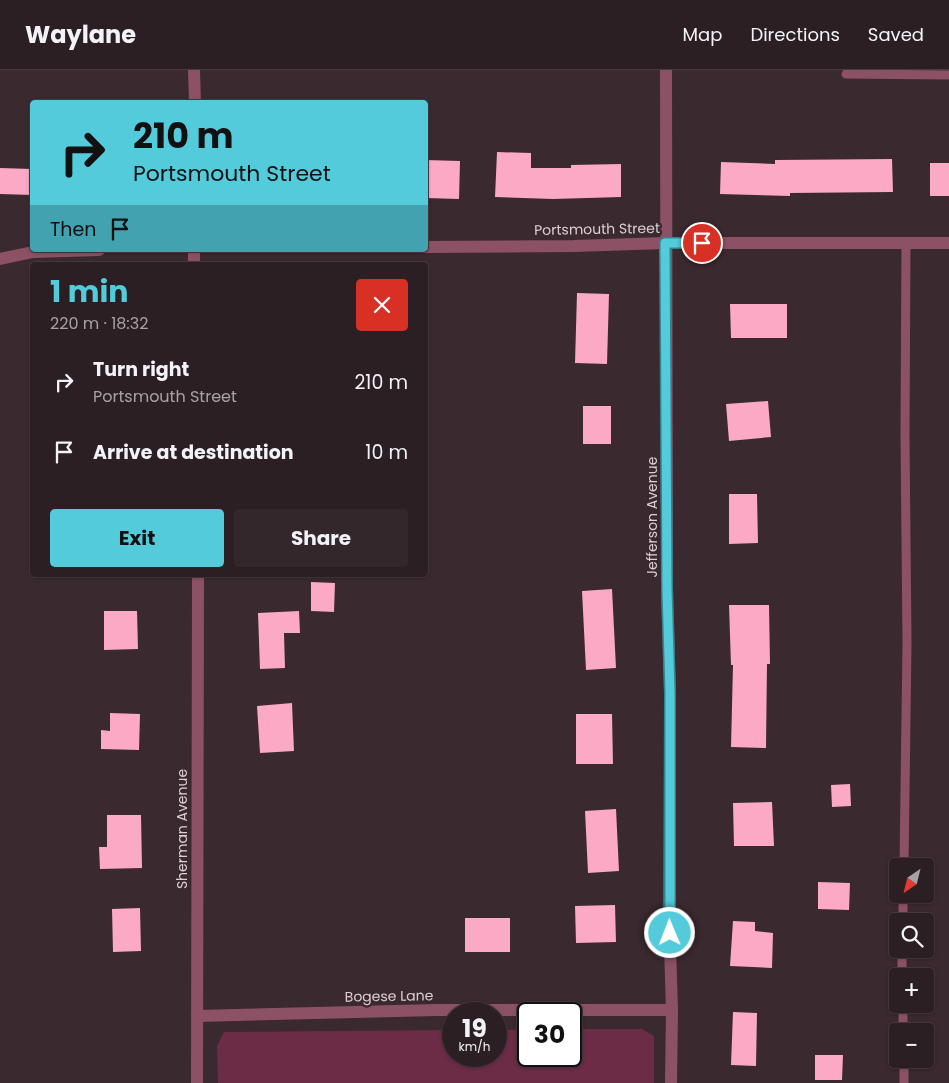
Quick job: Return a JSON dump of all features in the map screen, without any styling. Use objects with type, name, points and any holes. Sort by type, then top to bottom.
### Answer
[{"type":"street","points":[[194,70],[195,100]]},
{"type":"street","name":"Jefferson Avenue","points":[[666,70],[665,243],[667,589],[670,693],[669,914],[672,1010],[671,1083]]},
{"type":"street","name":"Portsmouth Street","points":[[428,246],[574,246],[665,243],[949,243]]},
{"type":"street","points":[[0,258],[33,252]]},
{"type":"street","name":"Sherman Avenue","points":[[197,1083],[198,577]]},
{"type":"street","name":"Bogese Lane","points":[[197,1016],[436,1010],[672,1010]]},
{"type":"lane","points":[[846,74],[949,75]]},
{"type":"lane","points":[[904,858],[907,644],[906,244]]},
{"type":"lane","points":[[904,1068],[904,1083]]},
{"type":"shaded area","points":[[582,1029],[642,1029],[654,1036],[654,1083],[218,1083],[217,1046],[224,1032],[442,1030],[442,1067],[507,1067],[507,1030],[517,1030],[517,1067],[582,1067]]},
{"type":"building","points":[[497,152],[531,153],[531,168],[571,168],[571,165],[621,164],[621,197],[553,199],[495,197]]},
{"type":"building","points":[[892,159],[893,192],[790,193],[790,196],[720,194],[721,162],[775,164],[775,160]]},
{"type":"building","points":[[428,160],[460,161],[459,199],[428,198]]},
{"type":"building","points":[[930,163],[949,163],[949,196],[930,196]]},
{"type":"building","points":[[0,168],[30,169],[30,195],[0,194]]},
{"type":"building","points":[[577,293],[609,294],[607,364],[575,363]]},
{"type":"building","points":[[730,304],[787,304],[787,338],[731,338]]},
{"type":"building","points":[[768,401],[771,437],[729,441],[726,404]]},
{"type":"building","points":[[583,406],[611,406],[611,444],[583,444]]},
{"type":"building","points":[[729,494],[757,494],[758,543],[729,544]]},
{"type":"building","points":[[311,582],[335,583],[334,612],[311,611]]},
{"type":"building","points":[[612,589],[616,668],[586,670],[582,591]]},
{"type":"building","points":[[729,605],[769,605],[770,664],[767,664],[766,748],[731,747],[733,665],[731,665]]},
{"type":"building","points":[[104,611],[137,611],[138,649],[104,650]]},
{"type":"building","points":[[299,611],[300,633],[284,633],[285,668],[260,669],[258,613]]},
{"type":"building","points":[[292,703],[294,751],[260,753],[257,706]]},
{"type":"building","points":[[110,713],[140,714],[139,750],[101,749],[101,730],[110,731]]},
{"type":"building","points":[[576,714],[612,714],[613,764],[576,764]]},
{"type":"building","points":[[850,784],[851,806],[832,807],[831,785]]},
{"type":"building","points":[[772,802],[774,846],[734,846],[733,803]]},
{"type":"building","points":[[616,809],[619,871],[588,873],[585,811]]},
{"type":"building","points":[[107,815],[141,815],[142,868],[100,869],[99,847],[107,847]]},
{"type":"building","points":[[818,882],[850,883],[849,910],[818,909]]},
{"type":"building","points":[[615,905],[616,942],[576,943],[575,906]]},
{"type":"building","points":[[140,908],[141,951],[113,952],[112,909]]},
{"type":"building","points":[[465,918],[510,918],[510,952],[465,952]]},
{"type":"building","points":[[733,921],[755,922],[755,931],[773,933],[772,968],[730,966]]},
{"type":"building","points":[[733,1012],[757,1013],[756,1066],[731,1065]]},
{"type":"building","points":[[815,1055],[843,1055],[842,1080],[815,1080]]},
{"type":"route","points":[[670,933],[670,693],[667,589],[665,243],[702,243]]}]
